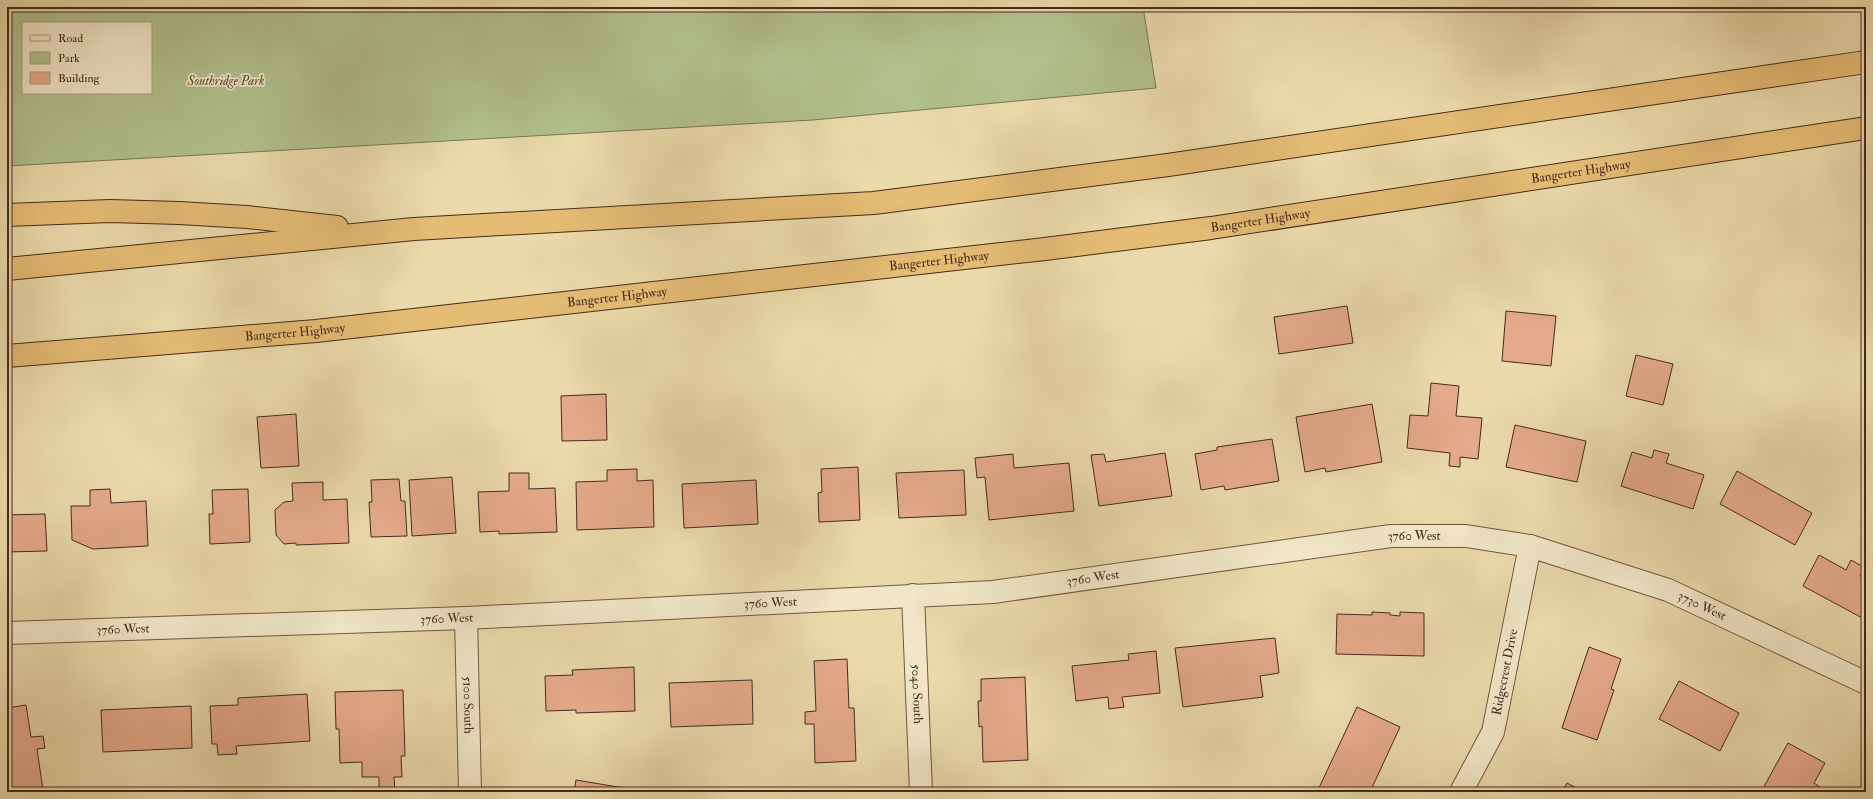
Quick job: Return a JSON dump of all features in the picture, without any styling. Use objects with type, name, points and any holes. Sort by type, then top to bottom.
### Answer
[{"type":"highway","points":[[7,269],[414,229],[874,203],[1183,163],[1866,62]]},
{"type":"highway","name":"Bangerter Highway","points":[[7,356],[316,331],[1045,249],[1211,228],[1866,128]]},
{"type":"highway","points":[[7,215],[110,212],[179,213],[247,217],[332,227],[414,229]]},
{"type":"street","name":"3760 West","points":[[7,633],[466,618],[993,592],[1391,536],[1466,536],[1530,546]]},
{"type":"street","name":"3730 West","points":[[1530,546],[1668,590],[1866,683]]},
{"type":"street","name":"Ridgecrest Drive","points":[[1461,792],[1493,732],[1530,546]]},
{"type":"street","name":"5040 South","points":[[914,595],[921,792]]},
{"type":"street","name":"5100 South","points":[[466,618],[470,792]]},
{"type":"green space","name":"Southridge Park","points":[[7,7],[1143,7],[1156,88],[813,120],[7,166]]},
{"type":"building","points":[[1347,306],[1353,343],[1279,354],[1274,317]]},
{"type":"building","points":[[1506,311],[1556,316],[1551,366],[1502,361]]},
{"type":"building","points":[[1636,355],[1673,364],[1663,405],[1626,396]]},
{"type":"building","points":[[1431,383],[1459,386],[1456,416],[1482,418],[1478,459],[1460,457],[1460,467],[1449,466],[1450,453],[1407,448],[1410,415],[1428,416]]},
{"type":"building","points":[[606,394],[607,440],[562,441],[561,396]]},
{"type":"building","points":[[1372,404],[1382,462],[1326,472],[1325,468],[1305,472],[1296,417]]},
{"type":"building","points":[[296,414],[299,466],[261,468],[257,417]]},
{"type":"building","points":[[1515,425],[1586,441],[1577,482],[1506,467]]},
{"type":"building","points":[[1272,439],[1279,481],[1225,490],[1224,486],[1201,490],[1195,454],[1217,450],[1217,447]]},
{"type":"building","points":[[1654,450],[1669,454],[1666,463],[1704,475],[1693,509],[1621,486],[1632,452],[1652,458]]},
{"type":"building","points":[[1165,453],[1172,496],[1099,506],[1091,455],[1104,454],[1106,462]]},
{"type":"building","points":[[1013,454],[1014,468],[1069,463],[1074,511],[989,520],[985,477],[977,478],[975,458]]},
{"type":"building","points":[[858,467],[860,520],[819,522],[818,493],[822,492],[821,469]]},
{"type":"building","points":[[637,469],[637,481],[653,480],[654,527],[577,530],[576,482],[607,481],[607,470]]},
{"type":"building","points":[[964,470],[966,515],[899,518],[896,473]]},
{"type":"building","points":[[1737,471],[1812,513],[1795,545],[1720,504]]},
{"type":"building","points":[[509,473],[529,473],[529,489],[555,488],[557,532],[499,534],[499,531],[480,532],[478,492],[509,491]]},
{"type":"building","points":[[452,477],[456,533],[412,536],[409,480]]},
{"type":"building","points":[[399,479],[401,501],[405,501],[407,536],[371,537],[369,502],[372,502],[371,480]]},
{"type":"building","points":[[756,480],[758,524],[684,528],[682,484]]},
{"type":"building","points":[[323,482],[323,500],[347,499],[349,543],[284,544],[276,535],[275,510],[284,502],[293,501],[292,483]]},
{"type":"building","points":[[110,489],[111,503],[146,501],[148,546],[93,549],[72,540],[71,506],[90,506],[90,490]]},
{"type":"building","points":[[248,489],[250,542],[210,544],[209,514],[213,514],[212,490]]},
{"type":"building","points":[[45,514],[47,551],[7,552],[7,515]]},
{"type":"building","points":[[1819,555],[1846,570],[1851,560],[1865,568],[1860,576],[1866,579],[1866,620],[1803,586]]},
{"type":"building","points":[[1372,612],[1390,613],[1390,615],[1400,616],[1400,612],[1424,613],[1424,656],[1336,654],[1337,614],[1372,615]]},
{"type":"building","points":[[1275,638],[1279,673],[1260,676],[1263,697],[1183,707],[1175,648]]},
{"type":"building","points":[[1589,647],[1621,659],[1611,689],[1614,690],[1597,740],[1562,728]]},
{"type":"building","points":[[1156,651],[1160,693],[1122,697],[1124,707],[1109,709],[1108,697],[1076,701],[1072,666],[1129,660],[1128,654]]},
{"type":"building","points":[[847,659],[849,708],[854,708],[856,761],[815,763],[814,724],[805,724],[805,712],[816,711],[814,661]]},
{"type":"building","points":[[634,667],[635,711],[576,713],[576,710],[546,711],[545,676],[573,675],[572,670]]},
{"type":"building","points":[[1025,677],[1028,760],[983,762],[982,726],[979,727],[978,701],[981,701],[981,679]]},
{"type":"building","points":[[752,680],[753,724],[671,727],[669,683]]},
{"type":"building","points":[[1679,681],[1739,713],[1720,751],[1659,719]]},
{"type":"building","points":[[403,690],[405,756],[401,756],[402,777],[394,777],[395,792],[379,792],[379,777],[362,777],[362,762],[340,763],[339,729],[336,729],[335,692]]},
{"type":"building","points":[[307,694],[310,741],[236,746],[237,754],[218,755],[217,744],[212,744],[210,706],[238,705],[238,698]]},
{"type":"building","points":[[26,705],[31,737],[43,736],[45,748],[37,749],[43,790],[7,792],[7,708]]},
{"type":"building","points":[[191,706],[192,748],[103,752],[101,710]]},
{"type":"building","points":[[1357,707],[1400,727],[1370,792],[1323,792],[1318,790]]},
{"type":"building","points":[[1788,743],[1825,763],[1814,783],[1820,787],[1817,792],[1761,792]]},
{"type":"building","points":[[576,780],[624,788],[623,792],[574,792]]},
{"type":"building","points":[[1567,783],[1584,792],[1562,792]]},
{"type":"building","points":[[1080,790],[1080,792],[1043,792]]}]
